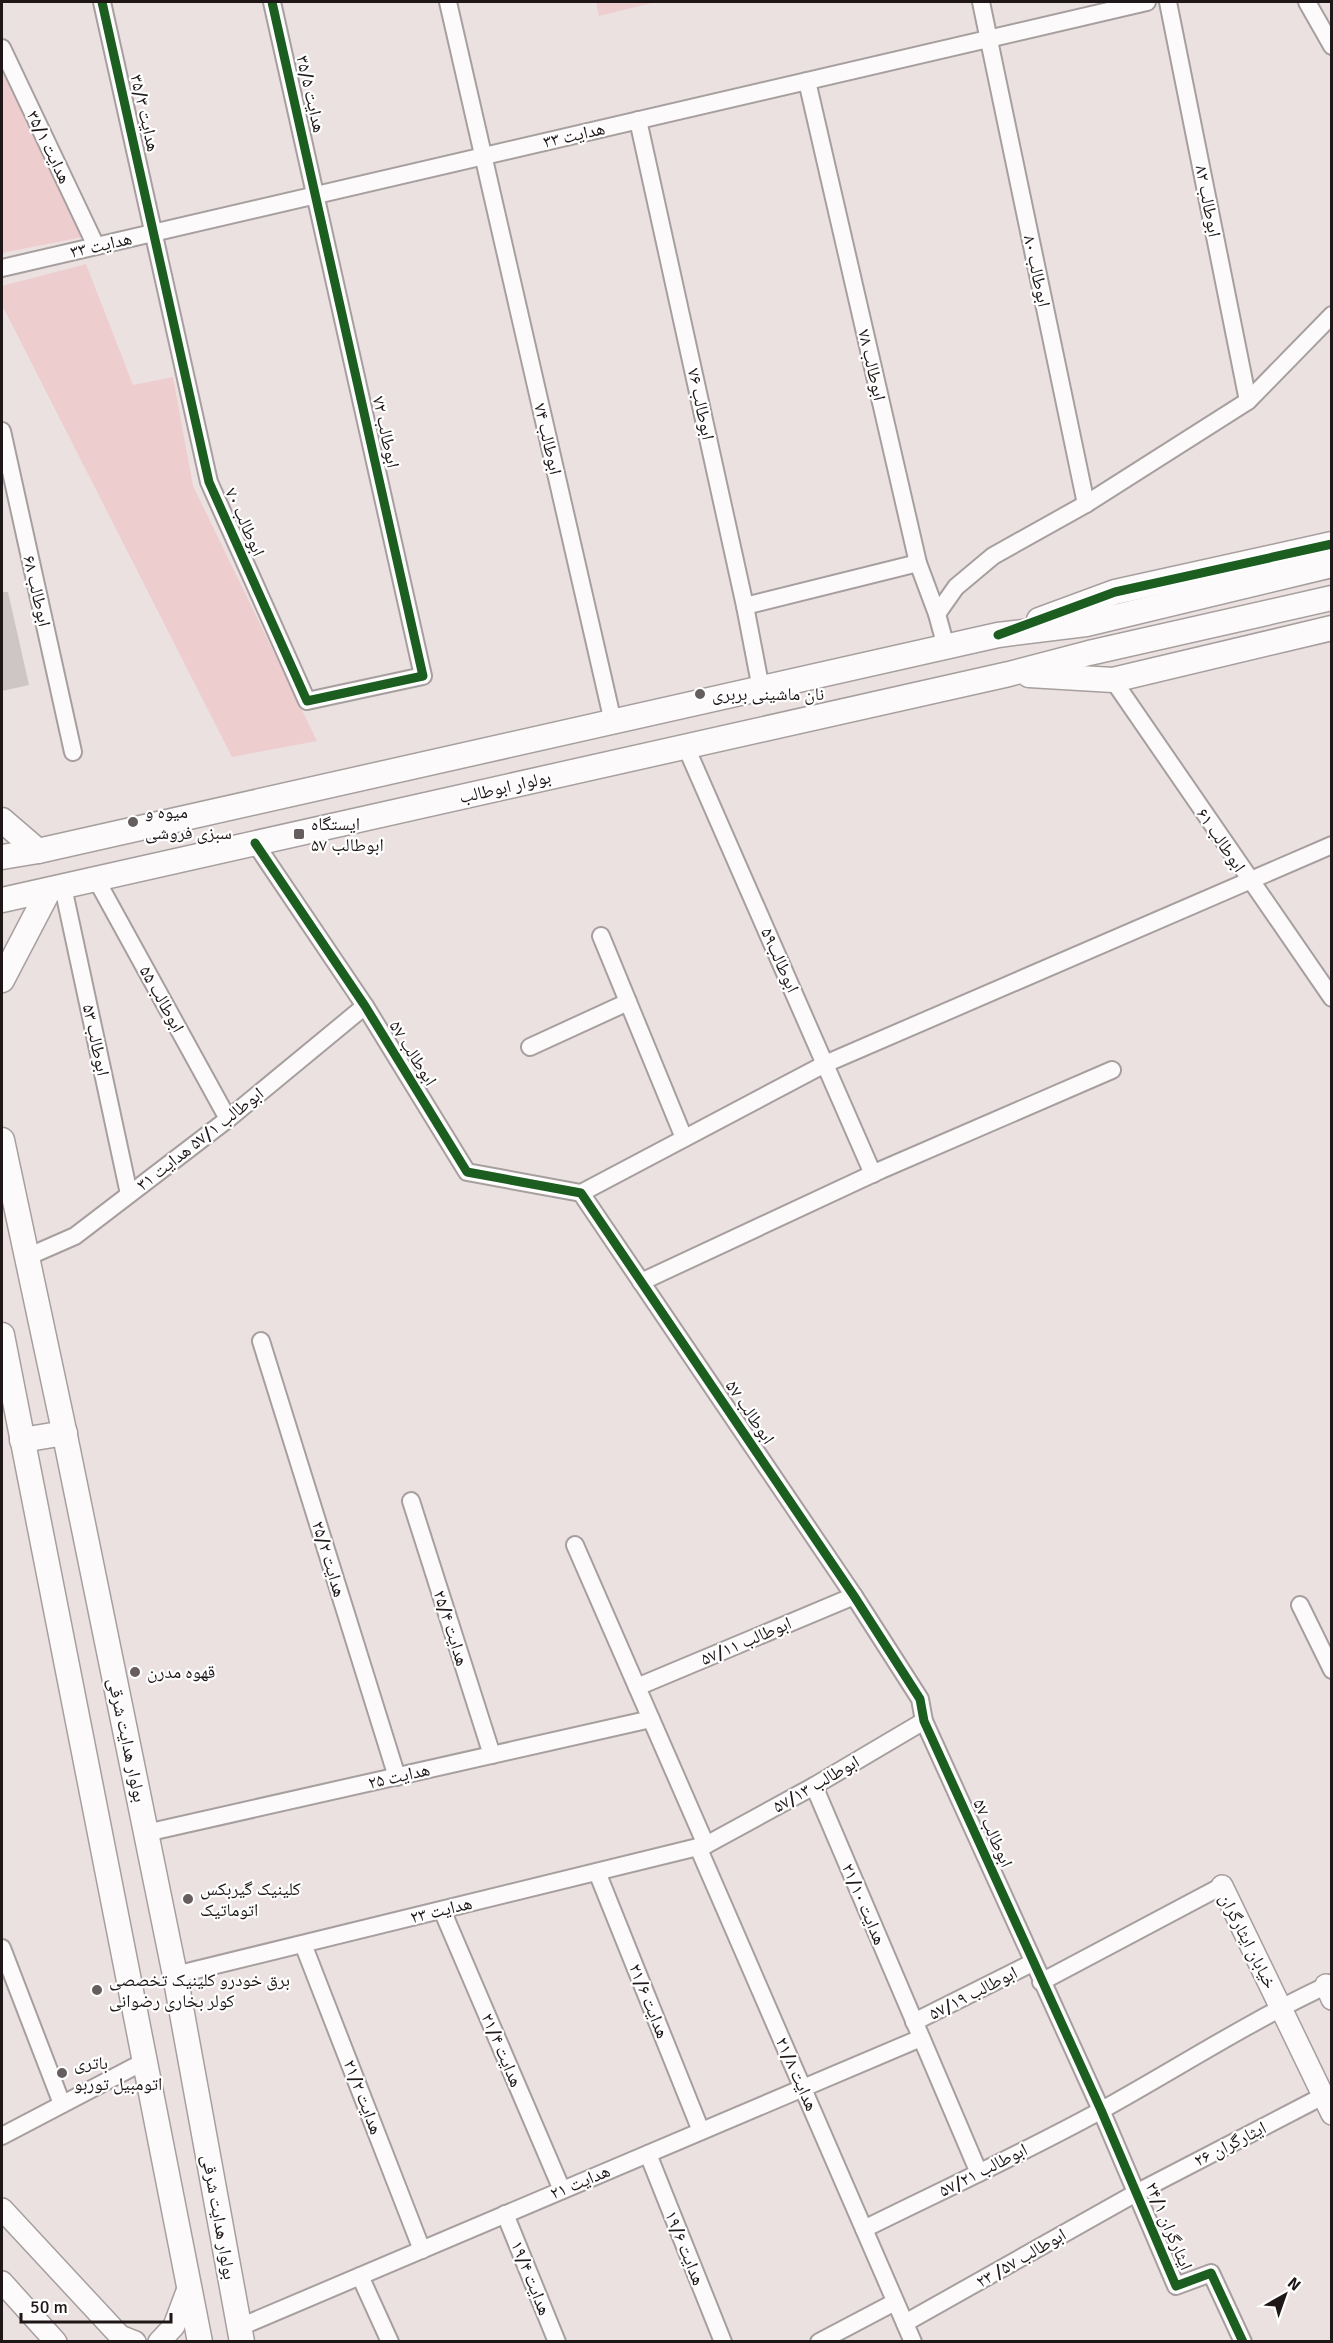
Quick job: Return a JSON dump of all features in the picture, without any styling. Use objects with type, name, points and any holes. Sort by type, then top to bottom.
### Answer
[{"type":"main road","points":[[998,635],[1115,592],[1332,544]]},
{"type":"main road","points":[[2,857],[38,851],[998,635],[1086,624],[1332,565]]},
{"type":"main road","points":[[1009,674],[1089,653],[1332,598]]},
{"type":"main road","points":[[1009,674],[1113,680],[1332,628]]},
{"type":"main road","name":"بولوار ابوطالب","points":[[2,900],[1009,674]]},
{"type":"main road","points":[[364,819],[348,816],[340,807],[342,797],[351,789],[396,779],[405,768]]},
{"type":"main road","points":[[2,820],[38,851]]},
{"type":"main road","points":[[2,980],[56,888]]},
{"type":"main road","name":"بولوار هدایت شرقی","points":[[2,1140],[65,1433],[175,1975],[241,2334]]},
{"type":"main road","points":[[2,1335],[200,2342]]},
{"type":"main road","points":[[22,1440],[65,1433]]},
{"type":"street","name":"هدایت ۳۵/۳","points":[[102,2],[155,232]]},
{"type":"street","name":"هدایت ۳۵/۵","points":[[272,2],[317,194]]},
{"type":"street","name":"ابوطالب ۷۴","points":[[448,2],[613,722]]},
{"type":"street","name":"ابوطالب ۸۰","points":[[981,2],[1086,504]]},
{"type":"street","name":"هدایت ۳۳","points":[[2,268],[1148,2]]},
{"type":"street","name":"ابوطالب ۸۲","points":[[1168,2],[1248,401]]},
{"type":"street","points":[[1307,2],[1332,46]]},
{"type":"street","name":"هدایت ۳۵/۱","points":[[2,48],[96,246]]},
{"type":"street","name":"ابوطالب ۷۸","points":[[807,81],[918,563],[937,614],[946,647]]},
{"type":"street","name":"ابوطالب ۷۶","points":[[638,120],[745,606],[761,689]]},
{"type":"street","name":"ابوطالب ۷۲","points":[[317,194],[423,676]]},
{"type":"street","name":"ابوطالب ۷۰","points":[[155,232],[209,482],[307,701],[423,676]]},
{"type":"street","points":[[937,614],[956,587],[993,556],[1086,504],[1248,401],[1332,315]]},
{"type":"street","name":"ابوطالب ۶۸","points":[[2,431],[73,752]]},
{"type":"street","points":[[745,606],[918,563]]},
{"type":"street","name":"ابوطالب ۶۱","points":[[1113,680],[1332,998]]},
{"type":"street","name":"ابوطالب۵۹","points":[[686,747],[873,1174]]},
{"type":"street","name":"ابوطالب ۵۷","points":[[255,843],[365,1006],[467,1172],[581,1193],[854,1596],[920,1699],[924,1721],[1032,1963],[1101,2110]]},
{"type":"street","points":[[581,1193],[825,1064],[1332,845]]},
{"type":"street","name":"ابوطالب ۵۵","points":[[96,879],[228,1119]]},
{"type":"street","name":"ابوطالب ۵۳","points":[[56,888],[129,1194]]},
{"type":"street","points":[[601,936],[684,1138]]},
{"type":"street","points":[[530,1047],[628,1002]]},
{"type":"street","name":"ابوطالب ۵۷/۱ هدایت ۳۱","points":[[27,1257],[75,1236],[228,1119],[365,1006]]},
{"type":"street","points":[[641,1282],[873,1174],[1112,1070]]},
{"type":"street","name":"هدایت ۲۵/۲","points":[[261,1341],[397,1777]]},
{"type":"street","name":"هدایت ۲۵/۴","points":[[411,1501],[492,1755]]},
{"type":"street","name":"هدایت ۲۱/۸","points":[[575,1545],[651,1719],[803,2088],[913,2342]]},
{"type":"street","name":"ابوطالب ۵۷/۱۱","points":[[637,1687],[854,1596]]},
{"type":"street","points":[[1300,1605],[1332,1670]]},
{"type":"street","name":"هدایت ۲۵","points":[[146,1833],[651,1719]]},
{"type":"street","name":"ابوطالب ۵۷/۱۳","points":[[702,1846],[814,1786],[924,1721]]},
{"type":"street","name":"هدایت ۲۱/۱۰","points":[[814,1786],[979,2173]]},
{"type":"street","name":"هدایت ۲۳","points":[[175,1975],[702,1846]]},
{"type":"street","name":"هدایت ۲۱/۶","points":[[597,1872],[702,2131]]},
{"type":"street","name":"خیابان ایثارگران","points":[[1041,1982],[1222,1886],[1327,2105]]},
{"type":"street","name":"هدایت ۲۱/۴","points":[[442,1910],[562,2190]]},
{"type":"street","name":"هدایت ۲۱/۲","points":[[303,1944],[422,2250]]},
{"type":"street","points":[[2,1948],[62,2104]]},
{"type":"street","name":"ابوطالب ۵۷/۱۹","points":[[918,2030],[1032,1963]]},
{"type":"street","name":"ابوطالب ۵۷/۲۱","points":[[864,2229],[1101,2110],[1281,2006],[1330,1989]]},
{"type":"street","name":"هدایت ۲۱","points":[[241,2334],[360,2276],[803,2088],[918,2030]]},
{"type":"street","points":[[2,2136],[145,2061]]},
{"type":"street","name":"ایثارگران ۲۶","points":[[1136,2193],[1327,2105]]},
{"type":"street","name":"ایثارگران ۲۴/۱","points":[[1101,2110],[1176,2286],[1211,2273],[1243,2342]]},
{"type":"street","name":"هدایت ۱۹/۶","points":[[648,2154],[723,2342]]},
{"type":"street","name":"ابوطالب ۵۷/ ۲۳","points":[[905,2324],[1136,2193]]},
{"type":"street","points":[[2,2209],[126,2340]]},
{"type":"street","name":"هدایت ۱۹/۴","points":[[505,2214],[557,2342]]},
{"type":"street","points":[[360,2276],[390,2342]]},
{"type":"street","points":[[2,2282],[56,2342]]},
{"type":"street","points":[[159,2342],[174,2326],[189,2286]]},
{"type":"street","points":[[819,2342],[896,2302]]},
{"type":"shaded area","points":[[596,2],[656,2],[599,16]]},
{"type":"shaded area","points":[[2,67],[83,237],[2,253]]},
{"type":"shaded area","points":[[86,264],[133,385],[173,377],[193,486],[317,741],[232,757],[2,305],[2,286]]},
{"type":"building","points":[[2,592],[8,592],[29,685],[2,691]]},
{"type":"cycle path","points":[[102,2],[209,482],[307,701],[423,676],[272,2]]},
{"type":"cycle path","points":[[998,635],[1115,592],[1332,544]]},
{"type":"cycle path","points":[[255,843],[365,1006],[467,1172],[581,1193],[854,1596],[920,1699],[924,1721],[1101,2110],[1176,2286],[1211,2273],[1243,2342]]},
{"type":"place","name":"نان ماشینی بربری","points":[[700,694]]},
{"type":"place","name":"میوه و سبزی فروشی","points":[[133,822]]},
{"type":"place","name":"ایستگاه ابوطالب ۵۷","points":[[299,834]]},
{"type":"place","name":"قهوه مدرن","points":[[135,1672]]},
{"type":"place","name":"کلینیک گیربکس اتوماتیک","points":[[188,1899]]},
{"type":"place","name":"برق خودرو کلینیک تخصصی کولر بخاری رضوانی","points":[[97,1990]]},
{"type":"place","name":"باتری اتومبیل توربو","points":[[62,2073]]}]
